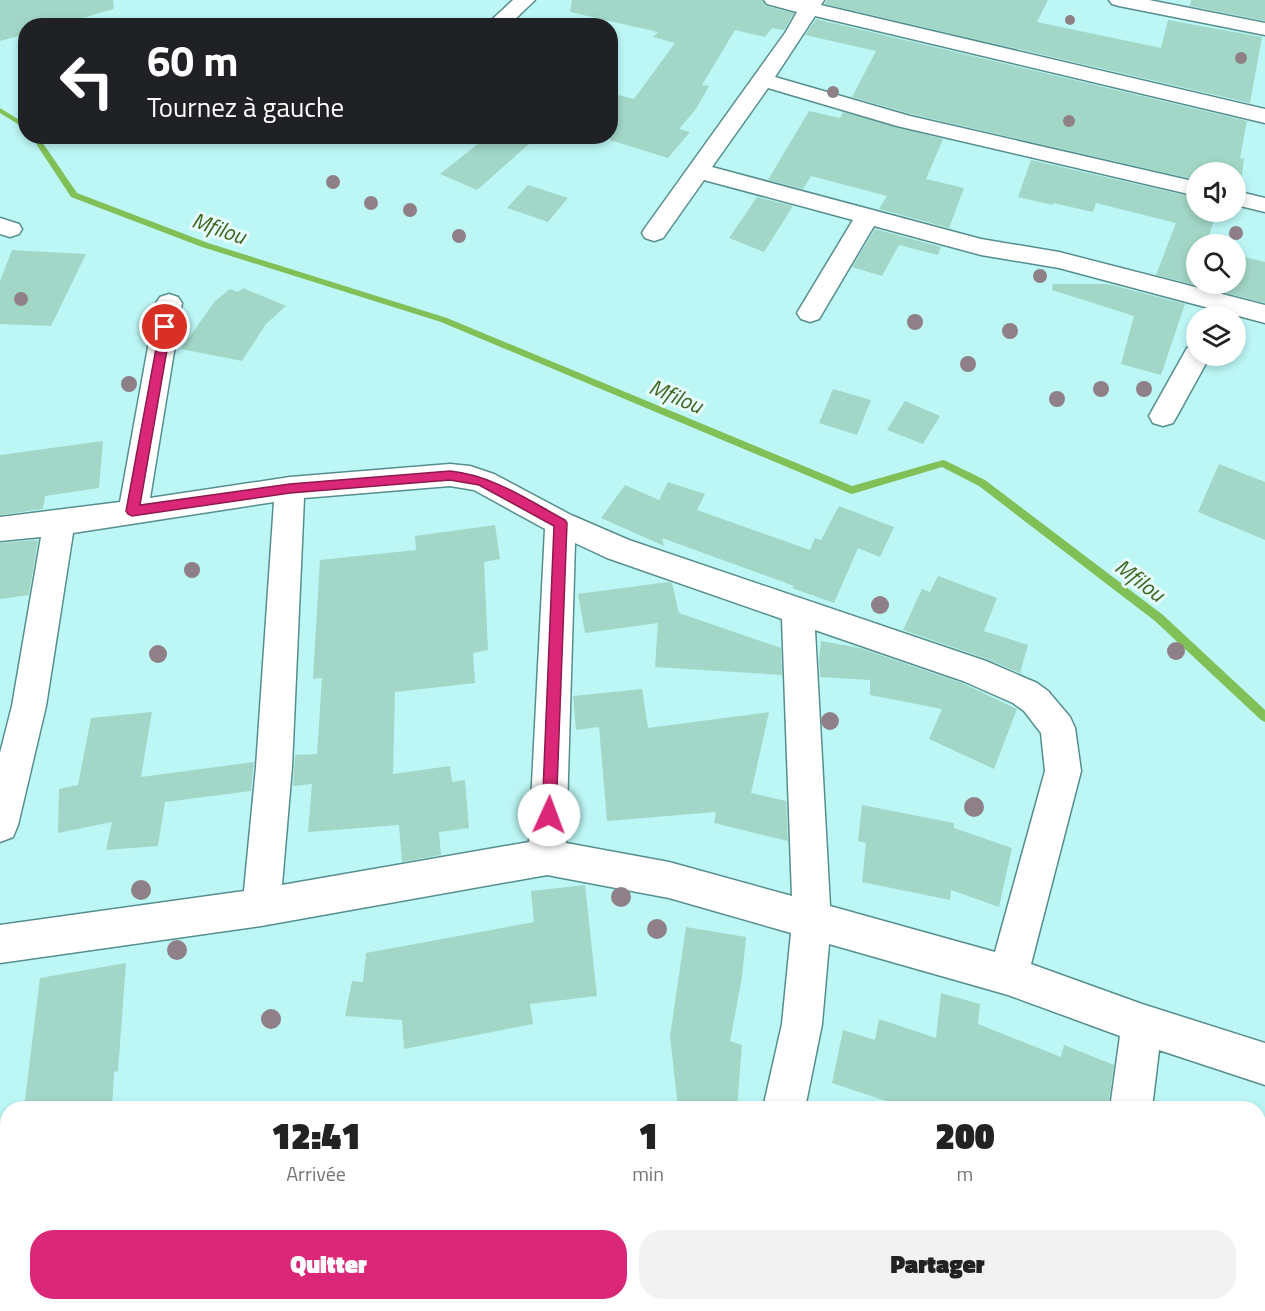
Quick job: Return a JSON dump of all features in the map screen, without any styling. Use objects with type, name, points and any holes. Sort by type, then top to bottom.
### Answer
[{"type":"street","points":[[504,18],[525,0]]},
{"type":"street","points":[[774,0],[811,4],[1265,116]]},
{"type":"street","points":[[1119,0],[1265,29]]},
{"type":"street","points":[[654,233],[795,34],[811,4]]},
{"type":"street","points":[[763,80],[905,121],[1186,186]]},
{"type":"street","points":[[699,171],[981,247],[1059,260],[1211,306]]},
{"type":"street","points":[[1246,200],[1265,205]]},
{"type":"street","points":[[810,313],[868,216]]},
{"type":"street","points":[[132,511],[169,303]]},
{"type":"street","points":[[1246,312],[1265,314]]},
{"type":"street","points":[[1163,416],[1191,366]]},
{"type":"street","points":[[0,530],[290,488],[450,475],[470,477],[484,482],[560,523],[618,549],[974,671],[1025,693],[1036,700],[1058,728],[1063,771],[1008,975]]},
{"type":"street","points":[[261,907],[274,767],[290,488]]},
{"type":"street","points":[[0,825],[29,706],[59,523]]},
{"type":"street","points":[[547,857],[560,523]]},
{"type":"street","points":[[786,1101],[802,1024],[812,919],[798,610]]},
{"type":"street","points":[[0,944],[261,907],[547,857],[669,880],[1008,975],[1142,1024],[1265,1064]]},
{"type":"street","points":[[1132,1101],[1142,1024]]},
{"type":"building","points":[[0,0],[113,0],[114,9],[83,18],[18,18],[18,36],[0,41]]},
{"type":"building","points":[[572,0],[762,0],[766,6],[794,13],[784,30],[772,28],[765,37],[735,30],[702,85],[709,86],[696,109],[679,129],[690,132],[668,158],[618,142],[618,95],[634,99],[675,43],[653,37],[658,32],[618,23],[618,18],[596,18],[570,12]]},
{"type":"building","points":[[826,0],[1048,0],[1037,22],[1161,48],[1168,20],[1262,37],[1250,103],[825,4]]},
{"type":"building","points":[[1191,0],[1265,0],[1265,21],[1190,6]]},
{"type":"building","points":[[816,19],[1247,121],[1240,158],[1244,159],[1244,162],[1186,162],[1186,177],[911,114],[852,97],[876,51],[805,35]]},
{"type":"building","points":[[809,111],[840,118],[843,112],[943,139],[926,179],[964,188],[949,228],[879,209],[887,196],[811,176],[803,189],[768,180]]},
{"type":"building","points":[[478,144],[529,144],[477,190],[440,174]]},
{"type":"building","points":[[1031,160],[1186,195],[1186,222],[1213,222],[1210,234],[1186,234],[1186,283],[1156,275],[1176,223],[1096,203],[1093,212],[1018,197]]},
{"type":"building","points":[[528,185],[568,198],[548,222],[507,208]]},
{"type":"building","points":[[757,197],[793,206],[764,252],[729,238]]},
{"type":"building","points":[[875,229],[941,247],[938,255],[899,245],[882,276],[852,267]]},
{"type":"building","points":[[12,250],[86,254],[51,326],[0,324],[0,281]]},
{"type":"building","points":[[1246,257],[1265,262],[1265,303],[1230,294],[1246,294]]},
{"type":"building","points":[[1053,284],[1108,284],[1185,304],[1161,375],[1121,364],[1134,316],[1052,290]]},
{"type":"building","points":[[243,288],[286,306],[266,324],[242,361],[181,349],[215,301],[230,289],[238,292]]},
{"type":"building","points":[[833,389],[871,400],[857,435],[819,423]]},
{"type":"building","points":[[905,401],[940,416],[923,444],[887,430]]},
{"type":"building","points":[[103,441],[99,488],[45,496],[43,509],[0,515],[0,455]]},
{"type":"building","points":[[1219,464],[1265,482],[1265,540],[1198,512]]},
{"type":"building","points":[[668,482],[705,494],[697,510],[810,550],[815,538],[821,540],[839,506],[894,527],[880,557],[858,548],[834,603],[662,538],[664,546],[601,518],[625,485],[659,500]]},
{"type":"building","points":[[495,525],[500,559],[484,562],[488,650],[473,653],[475,683],[395,692],[393,774],[450,766],[452,782],[465,780],[469,828],[439,832],[441,855],[402,862],[399,825],[308,832],[312,784],[293,786],[295,755],[317,754],[322,678],[313,679],[320,560],[416,550],[415,536]]},
{"type":"building","points":[[38,540],[29,595],[0,599],[0,543]]},
{"type":"building","points":[[938,576],[997,598],[984,631],[1028,645],[1020,673],[903,630],[922,589],[930,592]]},
{"type":"building","points":[[672,583],[679,613],[781,648],[782,675],[655,667],[658,623],[585,633],[578,594]]},
{"type":"building","points":[[821,641],[860,648],[962,683],[1017,709],[994,769],[929,739],[942,709],[870,695],[870,680],[820,677]]},
{"type":"building","points":[[642,689],[648,728],[769,712],[751,793],[786,801],[788,841],[714,823],[716,812],[607,821],[599,727],[576,730],[573,696]]},
{"type":"building","points":[[152,712],[141,777],[254,762],[251,791],[165,802],[158,846],[106,850],[112,822],[58,833],[59,789],[78,785],[91,718]]},
{"type":"building","points":[[862,805],[954,823],[954,828],[1012,848],[999,907],[951,890],[950,900],[862,882],[866,843],[858,841]]},
{"type":"building","points":[[585,885],[597,996],[530,1004],[533,1024],[404,1049],[402,1020],[345,1016],[352,981],[363,982],[366,953],[534,922],[531,891]]},
{"type":"building","points":[[686,927],[746,937],[742,977],[730,1041],[742,1045],[738,1101],[677,1101],[670,1036]]},
{"type":"building","points":[[126,963],[118,1071],[114,1072],[112,1101],[25,1101],[40,978]]},
{"type":"building","points":[[941,993],[980,1004],[978,1024],[1061,1057],[1064,1045],[1114,1065],[1109,1101],[886,1101],[832,1083],[843,1030],[875,1040],[879,1019],[936,1038]]},
{"type":"waterway","name":"Mfilou","points":[[0,110],[18,122]]},
{"type":"waterway","name":"Mfilou","points":[[39,144],[74,195],[205,245],[444,320],[852,490],[943,463],[982,483],[1159,618],[1265,717]]},
{"type":"route","points":[[165,327],[132,511],[290,488],[450,475],[470,477],[484,482],[560,523],[549,815]]}]
